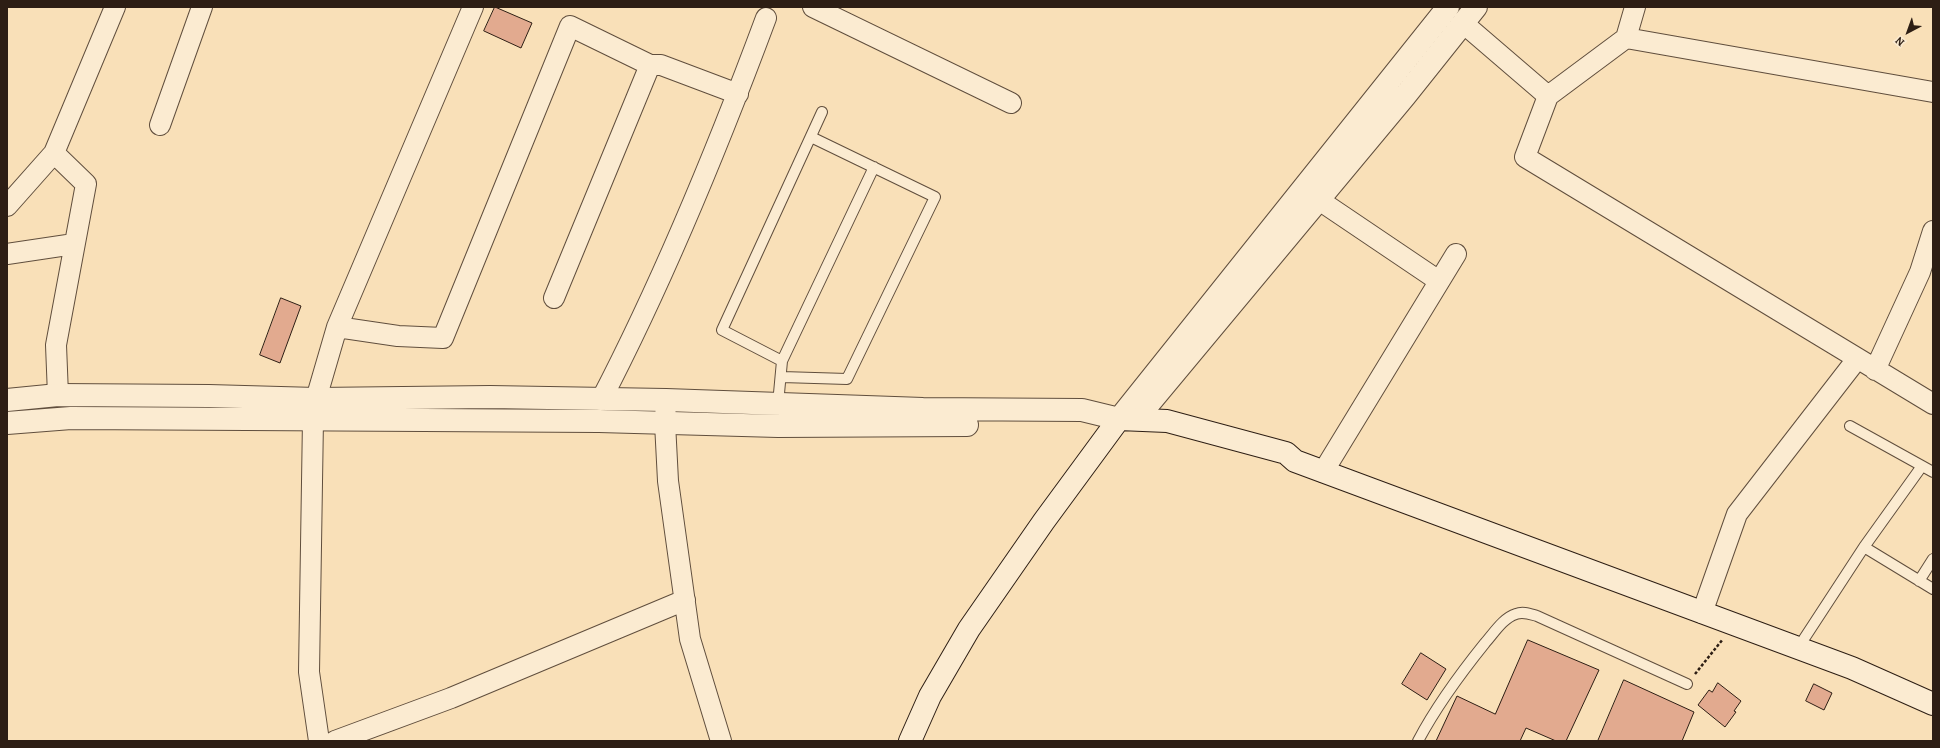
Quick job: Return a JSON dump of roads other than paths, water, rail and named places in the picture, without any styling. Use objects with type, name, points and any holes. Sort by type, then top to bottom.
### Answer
[{"type":"street","points":[[7,206],[54,153],[115,7]]},
{"type":"street","points":[[160,125],[202,7]]},
{"type":"street","points":[[319,741],[309,672],[314,409],[337,327],[473,7]]},
{"type":"street","points":[[814,7],[1011,103]]},
{"type":"street","points":[[910,741],[930,696],[969,629],[1044,521],[1123,424],[1448,7]]},
{"type":"street","points":[[1635,7],[1626,38],[1548,96],[1525,157],[1933,404]]},
{"type":"street","points":[[919,741],[937,700],[977,633],[1123,424],[1319,200],[1469,15],[1548,96]]},
{"type":"street","points":[[601,400],[638,329],[738,94],[766,18]]},
{"type":"street","points":[[337,327],[398,336],[443,338],[570,26],[650,65],[660,65],[738,94]]},
{"type":"street","points":[[1626,38],[1933,92]]},
{"type":"street","points":[[554,298],[650,65]]},
{"type":"street","points":[[54,153],[86,184],[56,344],[58,395]]},
{"type":"street","points":[[1319,200],[1439,281]]},
{"type":"street","points":[[1875,370],[1920,272],[1933,232]]},
{"type":"street","points":[[7,254],[74,244]]},
{"type":"street","points":[[1324,472],[1456,254]]},
{"type":"street","points":[[1702,612],[1737,514],[1857,359]]},
{"type":"street","points":[[7,400],[58,395],[209,396],[314,409],[665,424],[831,426],[901,416],[1082,410],[1123,424],[1167,421],[1286,453],[1295,461],[1852,668],[1933,704]]},
{"type":"street","points":[[7,423],[71,418],[314,409],[490,396],[778,404],[901,416]]},
{"type":"street","points":[[666,400],[665,424],[668,480],[690,639],[721,741]]},
{"type":"street","points":[[335,741],[451,698],[685,600]]},
{"type":"lane","points":[[782,361],[722,330],[822,112]]},
{"type":"lane","points":[[782,377],[847,379],[935,197],[811,137]]},
{"type":"lane","points":[[778,404],[782,377],[782,361],[874,167]]},
{"type":"lane","points":[[1850,426],[1933,472]]},
{"type":"lane","points":[[1798,648],[1864,547],[1922,466]]},
{"type":"lane","points":[[1864,547],[1933,589]]},
{"type":"lane","points":[[1919,581],[1933,559]]},
{"type":"lane","points":[[1418,741],[1441,700],[1458,677],[1498,628],[1508,618],[1516,614],[1524,613],[1537,616],[1687,684]]}]
